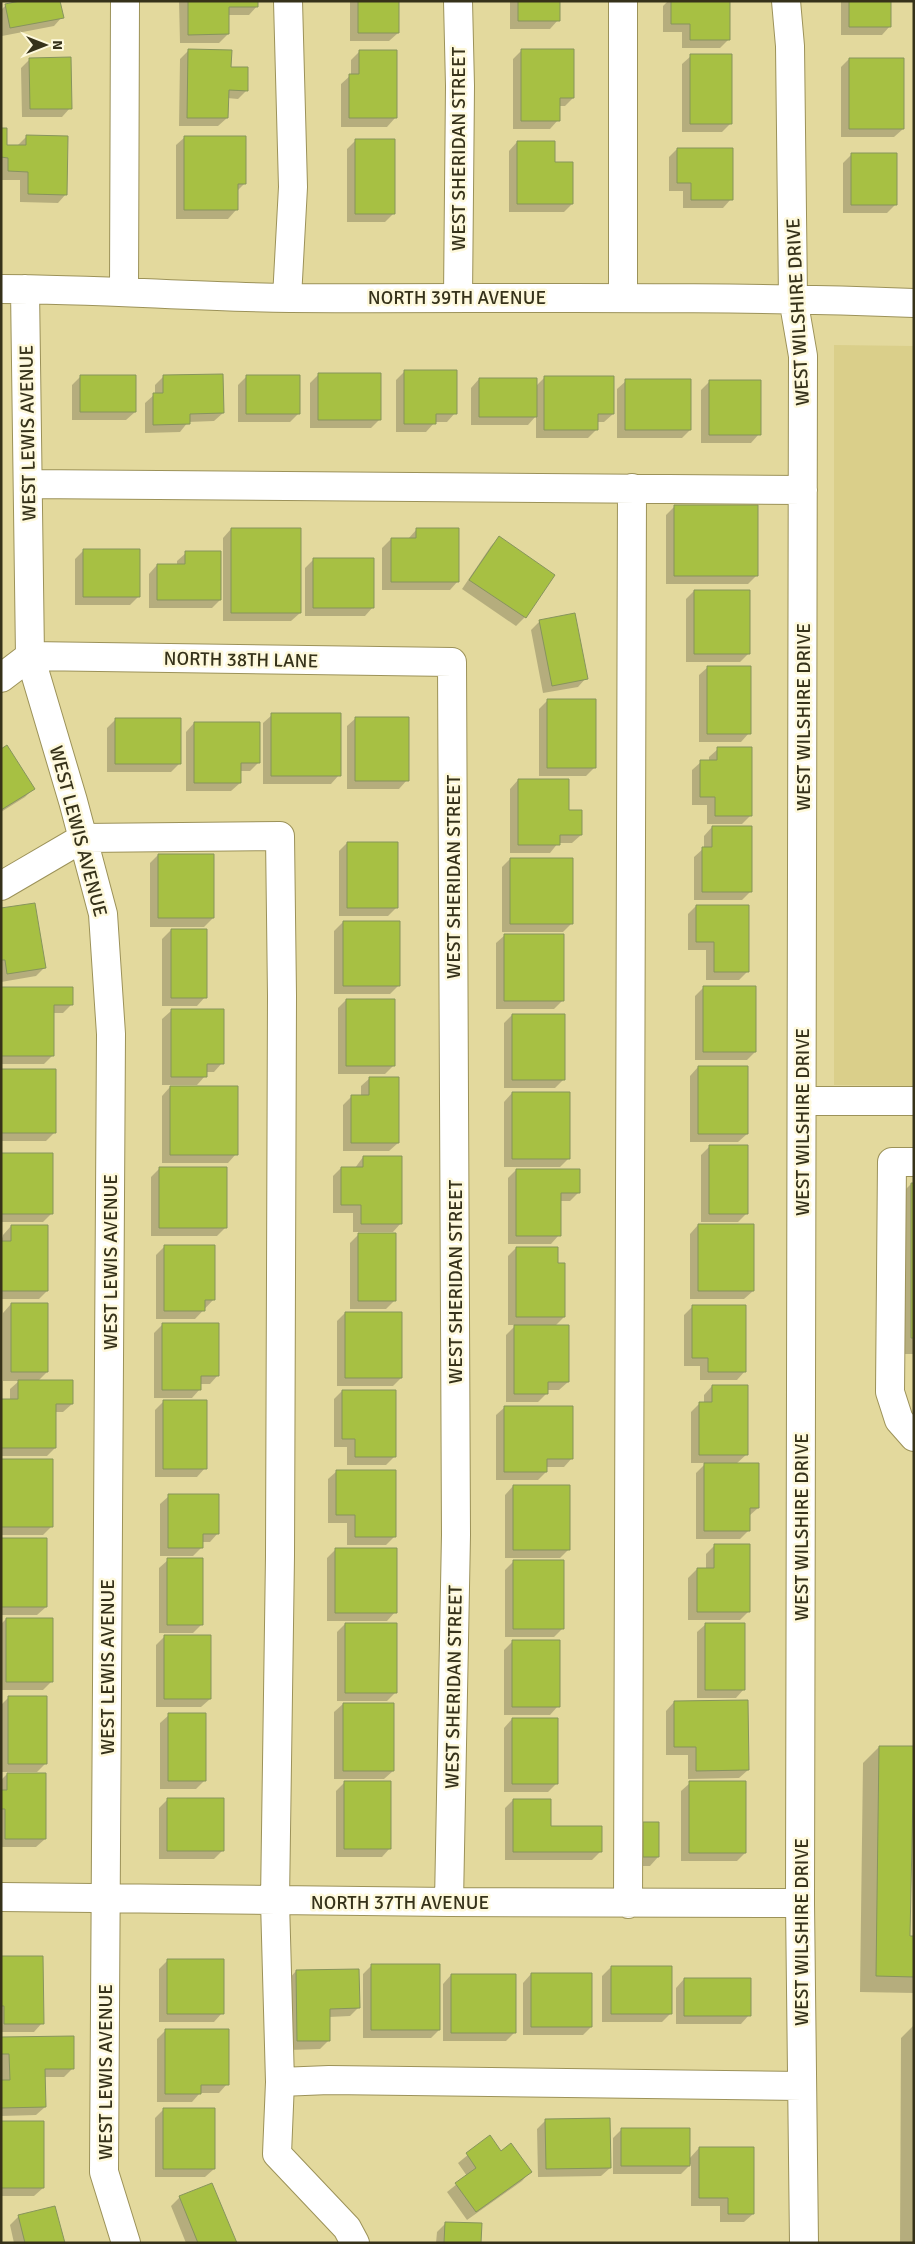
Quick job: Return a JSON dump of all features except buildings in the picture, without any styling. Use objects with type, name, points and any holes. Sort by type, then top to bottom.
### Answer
[{"type":"street","points":[[124,292],[125,1]]},
{"type":"street","points":[[287,298],[293,187],[288,1]]},
{"type":"street","name":"WEST SHERIDAN STREET","points":[[458,1],[460,86],[458,297]]},
{"type":"street","points":[[623,1],[623,296]]},
{"type":"street","name":"WEST WILSHIRE DRIVE","points":[[786,1],[790,46],[794,298],[802,356],[804,490],[800,1903],[804,2243]]},
{"type":"street","name":"NORTH 39TH AVENUE","points":[[13,289],[287,298],[623,296],[794,298],[914,303]]},
{"type":"street","name":"WEST LEWIS AVENUE","points":[[13,289],[28,484],[30,656],[103,914],[111,1034],[104,2172],[126,2243]]},
{"type":"street","points":[[28,484],[804,490]]},
{"type":"street","points":[[628,1904],[632,488]]},
{"type":"street","points":[[1,678],[30,656]]},
{"type":"street","name":"NORTH 38TH LANE","points":[[30,656],[452,662]]},
{"type":"street","name":"WEST SHERIDAN STREET","points":[[448,1902],[456,1534],[452,662]]},
{"type":"street","points":[[1,886],[83,838],[280,836],[282,996],[280,1547],[275,1901],[280,2082],[277,2154],[347,2228],[355,2243]]},
{"type":"street","points":[[802,1101],[914,1101]]},
{"type":"street","points":[[914,1162],[892,1162],[890,1302],[890,1392],[900,1420],[914,1437]]},
{"type":"street","name":"NORTH 37TH AVENUE","points":[[1,1897],[628,1904],[800,1903]]},
{"type":"street","points":[[280,2082],[329,2080],[802,2086]]},
{"type":"shaded area","points":[[834,345],[914,346],[914,1086],[834,1085]]}]
